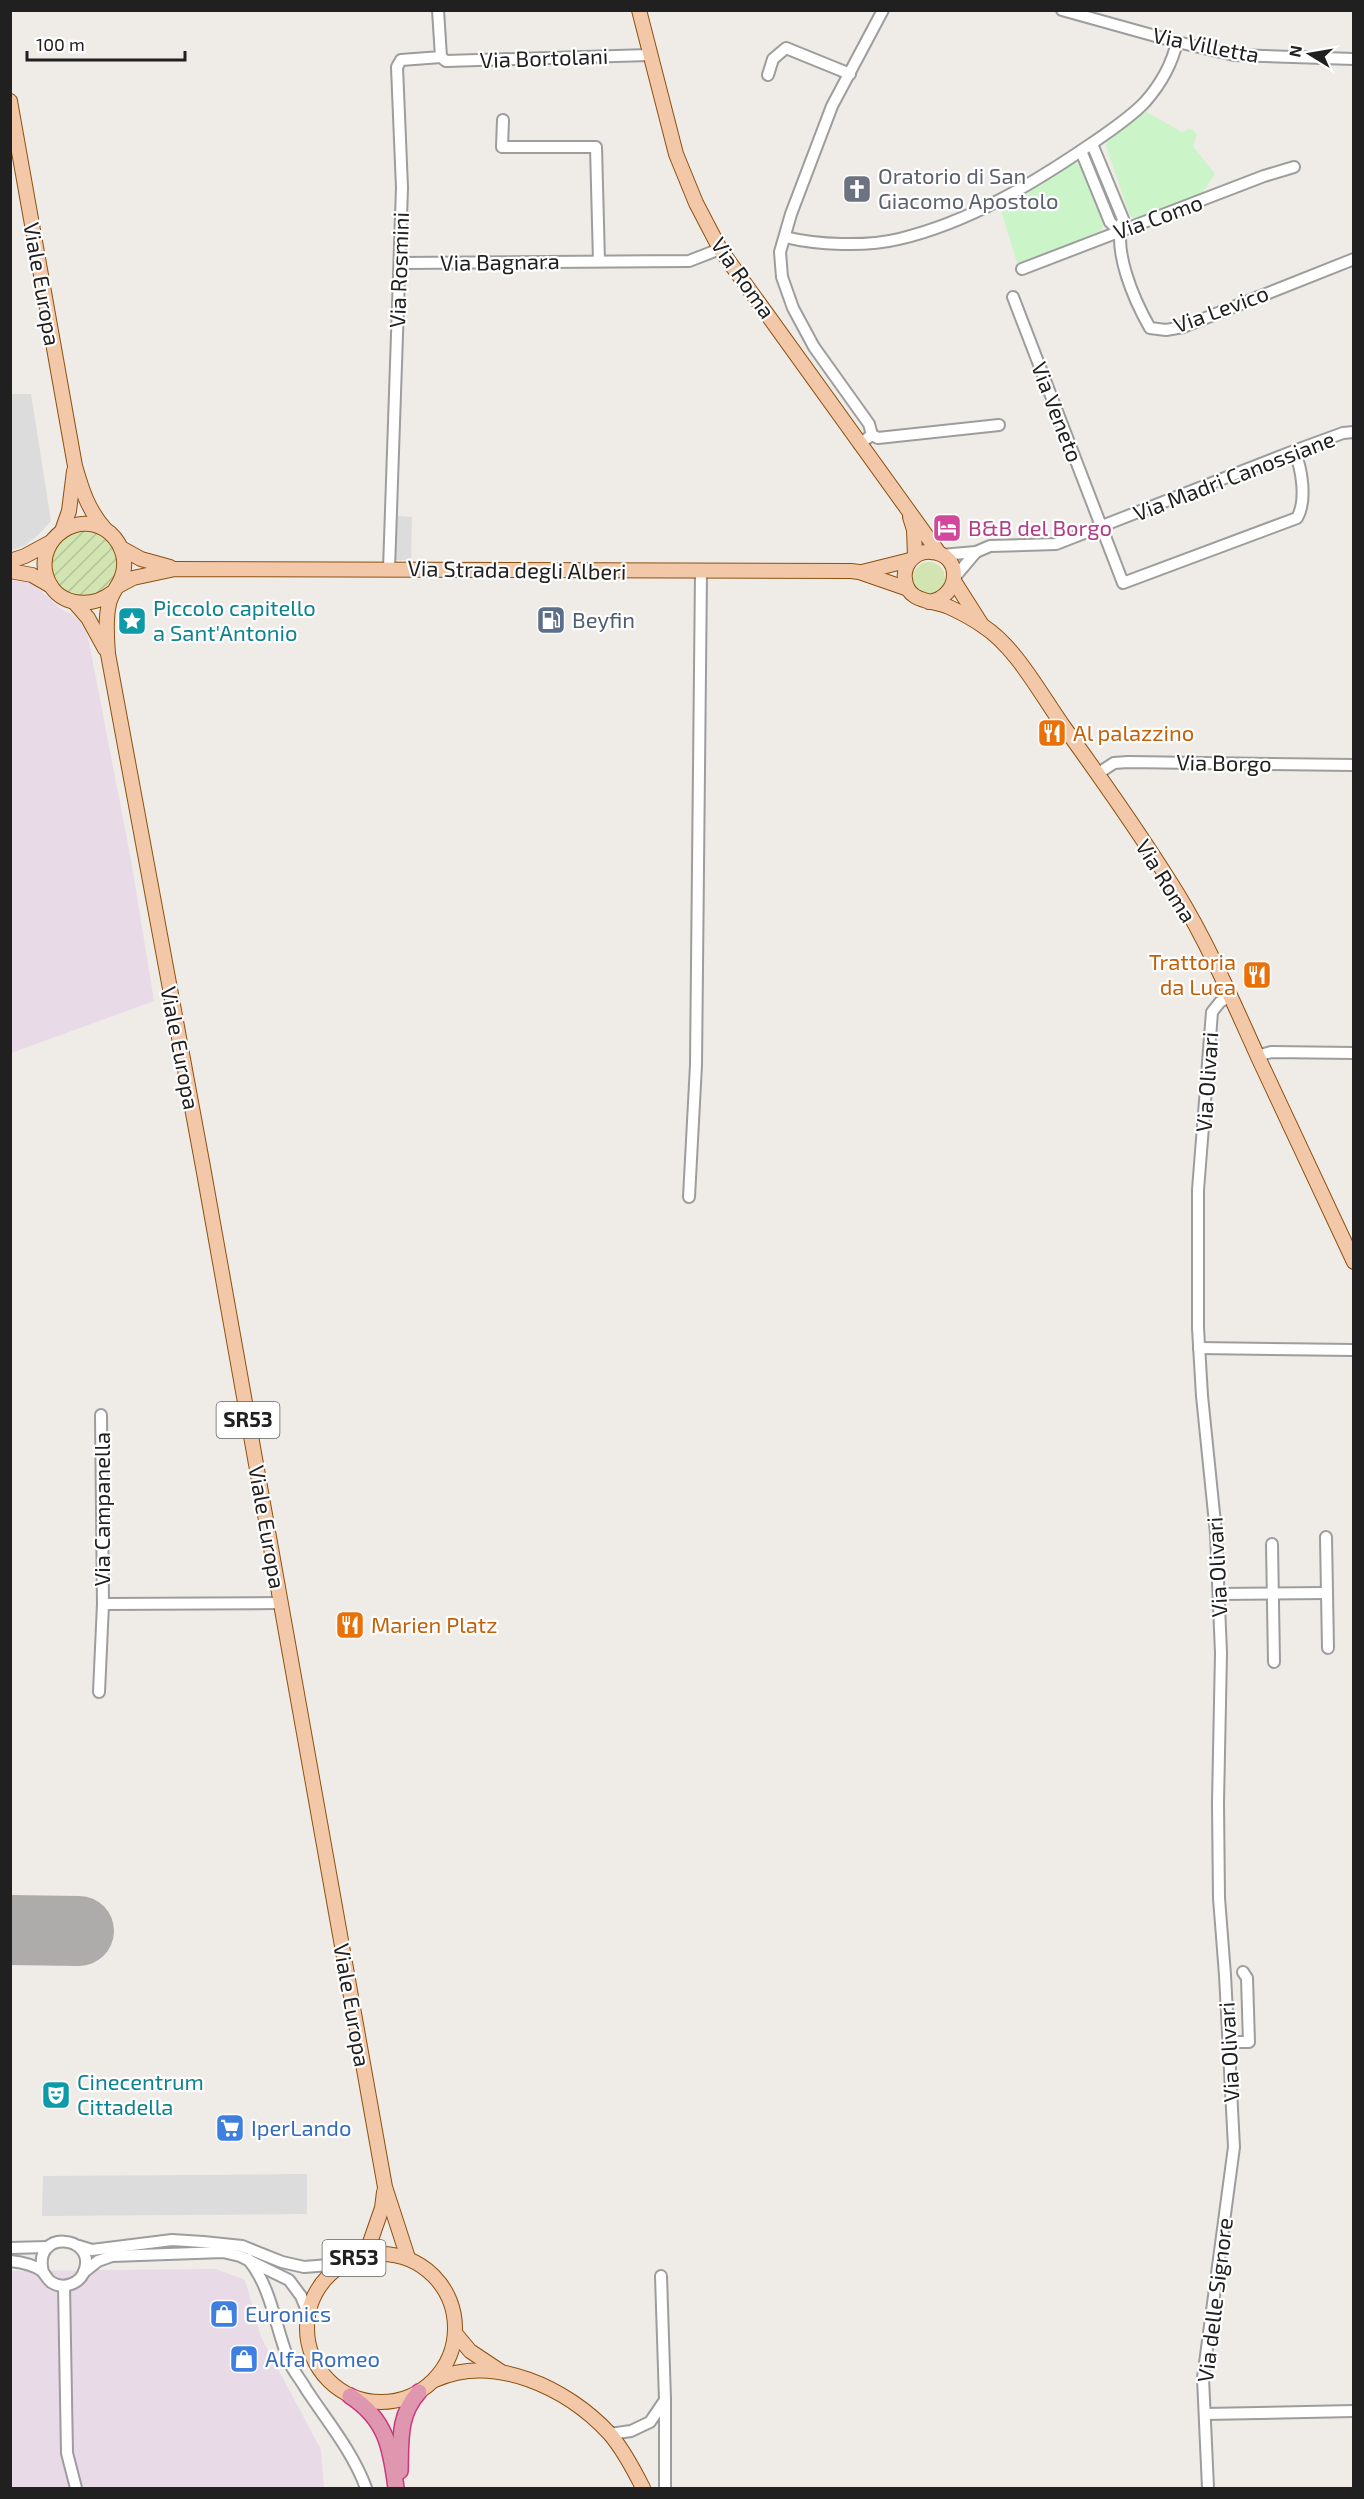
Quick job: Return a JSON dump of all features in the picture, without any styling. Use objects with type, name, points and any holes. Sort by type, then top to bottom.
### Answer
[{"type":"highway","name":"SR53","points":[[398,2488],[402,2423],[405,2410],[419,2392]]},
{"type":"highway","name":"SR53","points":[[350,2396],[370,2410],[382,2428],[393,2462],[398,2488]]},
{"type":"main road","name":"Via Roma","points":[[639,10],[676,153],[696,203],[720,249],[909,515],[940,554],[951,564],[954,580],[982,625]]},
{"type":"main road","name":"Viale Europa","points":[[10,101],[75,466],[86,502],[93,516],[121,548],[124,564],[108,605],[108,654],[203,1167],[385,2187],[408,2258]]},
{"type":"main road","name":"Viale Europa","points":[[51,542],[62,531],[69,511],[75,466]]},
{"type":"main road","name":"Via Roma","points":[[909,515],[914,530],[913,558],[904,577],[908,589],[917,598],[951,608],[982,625],[1006,646],[1097,774],[1178,895],[1230,996],[1353,1262]]},
{"type":"main road","points":[[62,531],[84,524],[106,531]]},
{"type":"main road","points":[[10,561],[51,542]]},
{"type":"main road","points":[[51,542],[44,564],[51,586]]},
{"type":"main road","name":"Via Strada degli Alberi","points":[[121,548],[141,559],[175,569]]},
{"type":"main road","points":[[913,558],[926,552],[940,554]]},
{"type":"main road","name":"Via Strada degli Alberi","points":[[115,589],[133,578],[175,569],[860,572],[913,558]]},
{"type":"main road","points":[[10,571],[32,575],[51,586]]},
{"type":"main road","name":"Via Strada degli Alberi","points":[[860,572],[908,589]]},
{"type":"main road","points":[[929,602],[942,598],[948,593],[954,580]]},
{"type":"main road","name":"Viale Europa","points":[[51,586],[62,597],[75,603],[97,633],[108,654]]},
{"type":"main road","points":[[75,603],[92,603],[115,589]]},
{"type":"main road","name":"Viale Europa","points":[[366,2254],[382,2208],[385,2187]]},
{"type":"main road","name":"SR53","points":[[366,2254],[395,2254],[408,2258],[422,2265],[444,2288],[451,2302],[455,2333],[449,2359],[434,2380],[419,2392],[397,2401],[367,2401],[350,2396],[333,2385],[320,2370],[310,2353],[306,2333],[308,2313],[316,2291],[331,2272],[342,2264],[366,2254]]},
{"type":"main road","points":[[455,2333],[470,2350],[500,2371],[541,2384],[575,2404],[610,2434],[643,2488]]},
{"type":"main road","points":[[434,2380],[452,2372],[500,2371]]},
{"type":"street","points":[[438,10],[441,57]]},
{"type":"street","points":[[883,10],[832,106],[812,155],[780,252],[782,277],[793,308],[808,336],[860,410],[872,435],[878,438],[999,425]]},
{"type":"street","name":"Via Villetta","points":[[1062,10],[1177,42],[1234,55],[1353,59]]},
{"type":"street","points":[[785,237],[814,243],[874,243],[896,240],[949,225],[977,212],[1038,179],[1092,144],[1144,103],[1168,69],[1177,42]]},
{"type":"street","points":[[768,75],[773,59],[786,48],[850,74]]},
{"type":"street","name":"Via Bortolani","points":[[441,57],[446,61],[649,55]]},
{"type":"street","name":"Via Rosmini","points":[[389,569],[402,188],[397,67],[401,60],[441,57]]},
{"type":"street","points":[[503,120],[502,147],[596,147],[599,261]]},
{"type":"street","name":"Via Levico","points":[[1092,144],[1123,219],[1119,231],[1119,246],[1133,292],[1149,328],[1156,330],[1183,327],[1353,259]]},
{"type":"street","name":"Via Levico","points":[[1081,151],[1110,222],[1119,231]]},
{"type":"street","name":"Via Como","points":[[1022,269],[1294,167]]},
{"type":"street","name":"Via Bagnara","points":[[400,263],[689,261],[720,249]]},
{"type":"street","name":"Via Veneto","points":[[1013,297],[1123,583],[1296,518],[1301,512],[1301,471],[1294,451]]},
{"type":"street","points":[[792,348],[808,336]]},
{"type":"street","name":"Via Madri Canossiane","points":[[940,554],[976,552],[990,546],[1056,544],[1294,451],[1343,433],[1353,432]]},
{"type":"street","points":[[859,444],[872,435]]},
{"type":"street","points":[[954,580],[976,552]]},
{"type":"street","points":[[689,1197],[696,1065],[701,572]]},
{"type":"street","name":"Via Borgo","points":[[1097,774],[1114,762],[1353,765]]},
{"type":"street","name":"Via Olivari","points":[[1230,996],[1220,1002],[1212,1012],[1198,1190],[1199,1348],[1216,1533],[1219,1594],[1221,1653],[1219,1898],[1234,2147]]},
{"type":"street","points":[[1257,1056],[1271,1052],[1353,1053]]},
{"type":"street","points":[[1199,1348],[1353,1350]]},
{"type":"street","name":"Via Campanella","points":[[99,1692],[103,1604],[102,1415]]},
{"type":"street","points":[[1326,1537],[1328,1648]]},
{"type":"street","points":[[1272,1544],[1274,1662]]},
{"type":"street","points":[[1219,1594],[1327,1593]]},
{"type":"street","name":"Via Campanella","points":[[103,1604],[281,1604]]},
{"type":"street","points":[[1229,2042],[1250,2042],[1247,1978],[1243,1972]]},
{"type":"street","name":"Via delle Signore","points":[[1208,2488],[1203,2378],[1234,2147]]},
{"type":"street","points":[[10,2248],[48,2247],[59,2241],[66,2241],[92,2250],[172,2240],[242,2246],[282,2262],[304,2267],[342,2264]]},
{"type":"street","points":[[79,2246],[86,2258],[84,2272]]},
{"type":"street","points":[[43,2272],[42,2259],[48,2247]]},
{"type":"street","points":[[10,2260],[43,2272],[51,2282],[64,2286],[75,2283],[98,2261],[128,2254],[224,2252],[248,2259],[289,2280],[301,2296],[308,2313]]},
{"type":"street","points":[[248,2259],[260,2273],[273,2319],[290,2364],[350,2455],[366,2488]]},
{"type":"street","points":[[661,2276],[665,2488]]},
{"type":"street","points":[[64,2286],[67,2453],[76,2488]]},
{"type":"street","points":[[610,2434],[631,2431],[650,2422],[665,2400]]},
{"type":"street","points":[[1205,2414],[1353,2410]]},
{"type":"shaded area","points":[[11,394],[31,394],[51,521],[24,546],[11,550]]},
{"type":"shaded area","points":[[396,516],[412,517],[411,560],[395,560]]},
{"type":"shaded area","points":[[10,577],[29,580],[61,609],[73,615],[86,627],[131,860],[154,1001],[11,1053]]},
{"type":"shaded area","points":[[307,2174],[307,2214],[42,2216],[43,2176]]},
{"type":"shaded area","points":[[216,2269],[245,2280],[261,2337],[321,2450],[324,2488],[11,2488],[10,2271]]},
{"type":"green space","points":[[1145,111],[1182,132],[1189,129],[1194,131],[1197,135],[1193,146],[1215,174],[1200,196],[1136,218],[1130,216],[1106,147],[1107,140]]},
{"type":"green space","points":[[1073,163],[1084,166],[1104,223],[1101,232],[1018,266],[1000,207],[1023,196]]},
{"type":"green space","points":[[84,531],[97,534],[107,541],[114,551],[117,564],[114,577],[107,587],[97,594],[84,597],[71,594],[61,587],[54,577],[51,564],[54,551],[61,541],[71,534]]},
{"type":"green space","points":[[929,562],[941,566],[945,578],[941,590],[929,594],[917,590],[913,578],[917,566]]},
{"type":"runway","points":[[10,1930],[79,1931]]},
{"type":"place","name":"Oratorio di San Giacomo Apostolo","points":[[857,189]]},
{"type":"place","name":"B&B del Borgo","points":[[947,528]]},
{"type":"place","name":"Beyfin","points":[[551,620]]},
{"type":"place","name":"Piccolo capitello a Sant'Antonio","points":[[132,621]]},
{"type":"place","name":"Al palazzino","points":[[1052,733]]},
{"type":"place","name":"Trattoria da Luca","points":[[1257,975]]},
{"type":"place","name":"Marien Platz","points":[[350,1625]]},
{"type":"place","name":"Cinecentrum Cittadella","points":[[56,2095]]},
{"type":"place","name":"IperLando","points":[[230,2128]]},
{"type":"place","name":"Euronics","points":[[224,2314]]},
{"type":"place","name":"Alfa Romeo","points":[[244,2359]]}]
